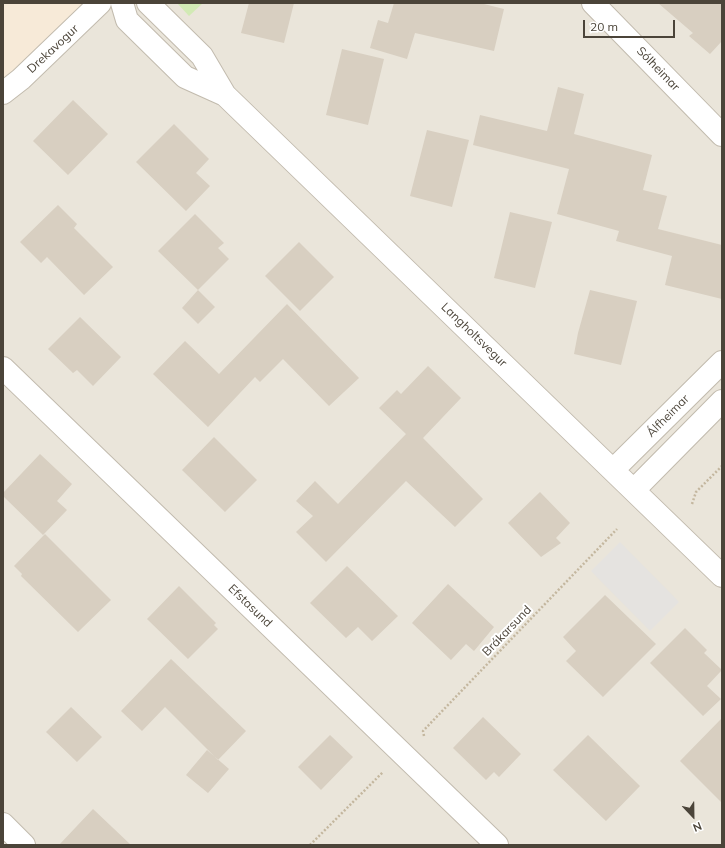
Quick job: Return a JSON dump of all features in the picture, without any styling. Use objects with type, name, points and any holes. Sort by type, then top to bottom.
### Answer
[{"type":"street","name":"Drekavogur","points":[[3,93],[21,79],[100,3]]},
{"type":"street","name":"Langholtsvegur","points":[[122,3],[127,20],[185,77],[225,95]]},
{"type":"street","name":"Langholtsvegur","points":[[148,3],[202,56],[225,95],[722,576]]},
{"type":"street","name":"Sólheimar","points":[[593,3],[722,135]]},
{"type":"street","name":"Álfheimar","points":[[613,470],[722,362]]},
{"type":"street","name":"Efstasund","points":[[3,368],[497,845]]},
{"type":"street","points":[[634,490],[722,401]]},
{"type":"street","points":[[3,824],[24,845]]},
{"type":"path","points":[[692,504],[696,492],[722,466]]},
{"type":"path","name":"Brákarsund","points":[[425,743],[423,730],[618,529]]},
{"type":"path","points":[[310,845],[382,772],[388,773]]},
{"type":"shaded area","points":[[3,3],[111,3],[3,93]]},
{"type":"shaded area","points":[[111,3],[722,3],[722,845],[3,845],[3,93]]},
{"type":"shaded area","points":[[620,542],[679,602],[650,631],[591,571]]},
{"type":"green space","points":[[177,3],[203,3],[189,16]]},
{"type":"building","points":[[249,3],[294,3],[284,43],[241,33]]},
{"type":"building","points":[[394,3],[480,3],[504,9],[494,51],[415,33],[407,59],[370,48],[378,20],[388,23]]},
{"type":"building","points":[[658,3],[722,3],[722,41],[710,54],[689,36],[693,33]]},
{"type":"building","points":[[342,49],[384,59],[368,125],[326,115]]},
{"type":"building","points":[[558,87],[584,94],[574,134],[652,155],[643,190],[667,196],[658,229],[722,245],[722,299],[665,285],[672,256],[616,241],[619,231],[557,214],[569,169],[473,145],[480,115],[547,131]]},
{"type":"building","points":[[73,100],[108,134],[68,175],[33,141]]},
{"type":"building","points":[[174,124],[209,159],[196,173],[210,186],[186,211],[136,162]]},
{"type":"building","points":[[427,130],[469,140],[452,207],[410,196]]},
{"type":"building","points":[[58,205],[77,224],[74,228],[113,267],[84,295],[47,257],[41,263],[20,242]]},
{"type":"building","points":[[510,212],[552,222],[535,288],[494,278]]},
{"type":"building","points":[[195,214],[224,243],[218,248],[229,259],[198,290],[158,251]]},
{"type":"building","points":[[299,242],[334,277],[300,311],[265,276]]},
{"type":"building","points":[[198,290],[215,307],[198,324],[182,308]]},
{"type":"building","points":[[590,290],[637,301],[621,365],[574,354],[578,333]]},
{"type":"building","points":[[287,304],[359,378],[329,406],[283,359],[260,382],[255,377],[208,427],[153,374],[185,341],[219,374]]},
{"type":"building","points":[[80,317],[121,357],[93,386],[77,370],[73,373],[48,349]]},
{"type":"building","points":[[428,366],[461,398],[423,438],[483,499],[455,527],[406,481],[326,562],[296,532],[313,516],[296,501],[315,481],[338,504],[406,434],[379,408],[397,390],[401,394]]},
{"type":"building","points":[[214,437],[257,480],[225,512],[182,470]]},
{"type":"building","points":[[40,454],[72,484],[57,501],[67,510],[43,535],[3,496],[3,493]]},
{"type":"building","points":[[540,492],[570,523],[556,538],[561,543],[541,557],[508,523]]},
{"type":"building","points":[[45,534],[111,600],[78,632],[21,576],[22,574],[14,566]]},
{"type":"building","points":[[347,566],[398,616],[372,641],[358,627],[346,638],[310,603]]},
{"type":"building","points":[[448,584],[494,627],[474,651],[466,644],[451,660],[412,623]]},
{"type":"building","points":[[179,586],[216,623],[214,625],[218,629],[188,659],[147,619]]},
{"type":"building","points":[[605,595],[656,644],[603,697],[566,661],[576,651],[563,637]]},
{"type":"building","points":[[685,628],[707,650],[704,653],[722,670],[707,686],[721,699],[703,716],[650,663]]},
{"type":"building","points":[[171,659],[246,731],[218,760],[165,707],[142,731],[121,711]]},
{"type":"building","points":[[71,707],[102,737],[77,762],[46,732]]},
{"type":"building","points":[[483,717],[521,754],[499,777],[494,772],[486,780],[453,748]]},
{"type":"building","points":[[722,718],[722,803],[680,761]]},
{"type":"building","points":[[330,735],[353,757],[321,790],[298,767]]},
{"type":"building","points":[[588,735],[640,786],[606,821],[553,770]]},
{"type":"building","points":[[207,750],[229,769],[208,793],[186,775]]},
{"type":"building","points":[[93,809],[131,845],[59,845]]}]
